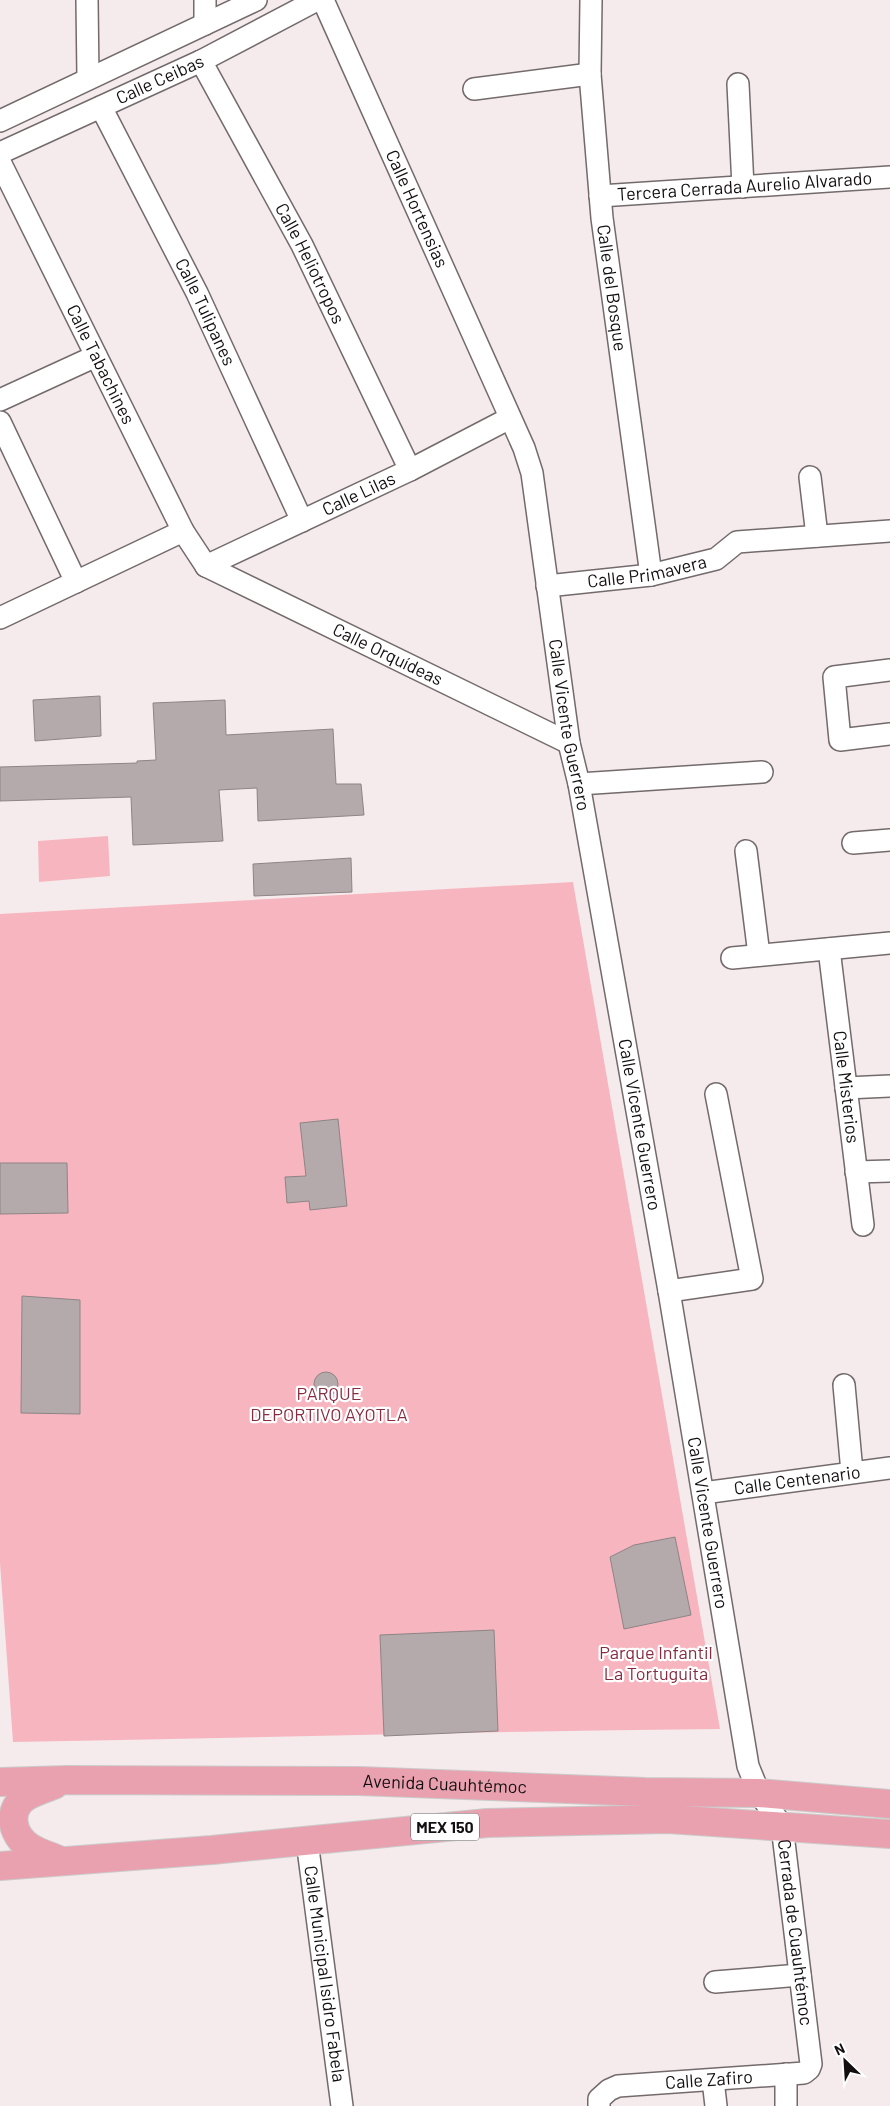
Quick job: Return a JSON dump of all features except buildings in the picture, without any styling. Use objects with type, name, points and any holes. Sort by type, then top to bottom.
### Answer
[{"type":"main road","name":"Avenida Cuauhtémoc","points":[[0,1782],[68,1780],[359,1781],[645,1792],[759,1793],[890,1804]]},
{"type":"main road","points":[[61,1861],[31,1848],[20,1840],[14,1830],[12,1820],[21,1801],[29,1795],[68,1780]]},
{"type":"main road","name":"MEX 150","points":[[0,1866],[212,1850],[487,1822],[668,1819],[890,1834]]},
{"type":"street","points":[[87,0],[88,78]]},
{"type":"street","points":[[205,0],[205,24]]},
{"type":"street","name":"Calle Ceibas","points":[[0,121],[256,0]]},
{"type":"street","name":"Calle Ceibas","points":[[0,153],[201,61],[317,0]]},
{"type":"street","name":"Calle Hortensias","points":[[323,0],[510,418]]},
{"type":"street","name":"Calle del Bosque","points":[[591,0],[590,74],[600,196],[651,574]]},
{"type":"street","name":"Calle Heliotropos","points":[[201,61],[302,246],[410,470]]},
{"type":"street","points":[[474,88],[590,74]]},
{"type":"street","points":[[738,84],[743,187]]},
{"type":"street","name":"Calle Tulipanes","points":[[101,107],[197,293],[302,522]]},
{"type":"street","name":"Calle Tabachines","points":[[0,162],[183,531],[206,566]]},
{"type":"street","name":"Tercera Cerrada Aurelio Alvarado","points":[[600,196],[890,177]]},
{"type":"street","points":[[0,400],[96,356]]},
{"type":"street","name":"Calle Lilas","points":[[206,566],[410,470],[510,418]]},
{"type":"street","name":"Calle Vicente Guerrero","points":[[510,418],[524,448],[532,473],[570,743],[580,784],[669,1291],[748,1766],[759,1793],[782,1826]]},
{"type":"street","points":[[0,422],[76,582]]},
{"type":"street","points":[[810,477],[817,536]]},
{"type":"street","points":[[0,618],[183,531]]},
{"type":"street","name":"Calle Primavera","points":[[547,586],[651,574],[716,559],[737,542],[890,531]]},
{"type":"street","name":"Calle Orquídeas","points":[[206,566],[570,743]]},
{"type":"street","points":[[890,670],[834,677],[840,740],[890,734]]},
{"type":"street","points":[[580,784],[762,772]]},
{"type":"street","points":[[853,842],[890,840]]},
{"type":"street","points":[[746,850],[758,955]]},
{"type":"street","points":[[732,958],[890,943]]},
{"type":"street","name":"Calle Misterios","points":[[829,949],[863,1225]]},
{"type":"street","points":[[846,1088],[890,1086]]},
{"type":"street","points":[[669,1291],[752,1279],[716,1094]]},
{"type":"street","points":[[856,1172],[890,1171]]},
{"type":"street","points":[[844,1385],[852,1472]]},
{"type":"street","name":"Calle Centenario","points":[[703,1493],[890,1468]]},
{"type":"street","name":"Cerrada de Cuauhtémoc","points":[[782,1826],[811,2064],[809,2069]]},
{"type":"street","name":"Calle Municipal Isidro Fabela","points":[[307,1841],[342,2106]]},
{"type":"street","points":[[715,1982],[800,1975]]},
{"type":"street","name":"Calle Zafiro","points":[[604,2098],[618,2086],[804,2073],[809,2069]]},
{"type":"street","points":[[786,2074],[786,2106]]},
{"type":"street","points":[[714,2080],[716,2106]]},
{"type":"green space","points":[[108,836],[110,876],[39,882],[38,841]]},
{"type":"green space","name":"PARQUE DEPORTIVO AYOTLA","points":[[573,882],[720,1729],[13,1742],[0,1563],[0,914]]},
{"type":"park label","name":"Parque Infantil La Tortuguita","points":[[656,1664]]}]
